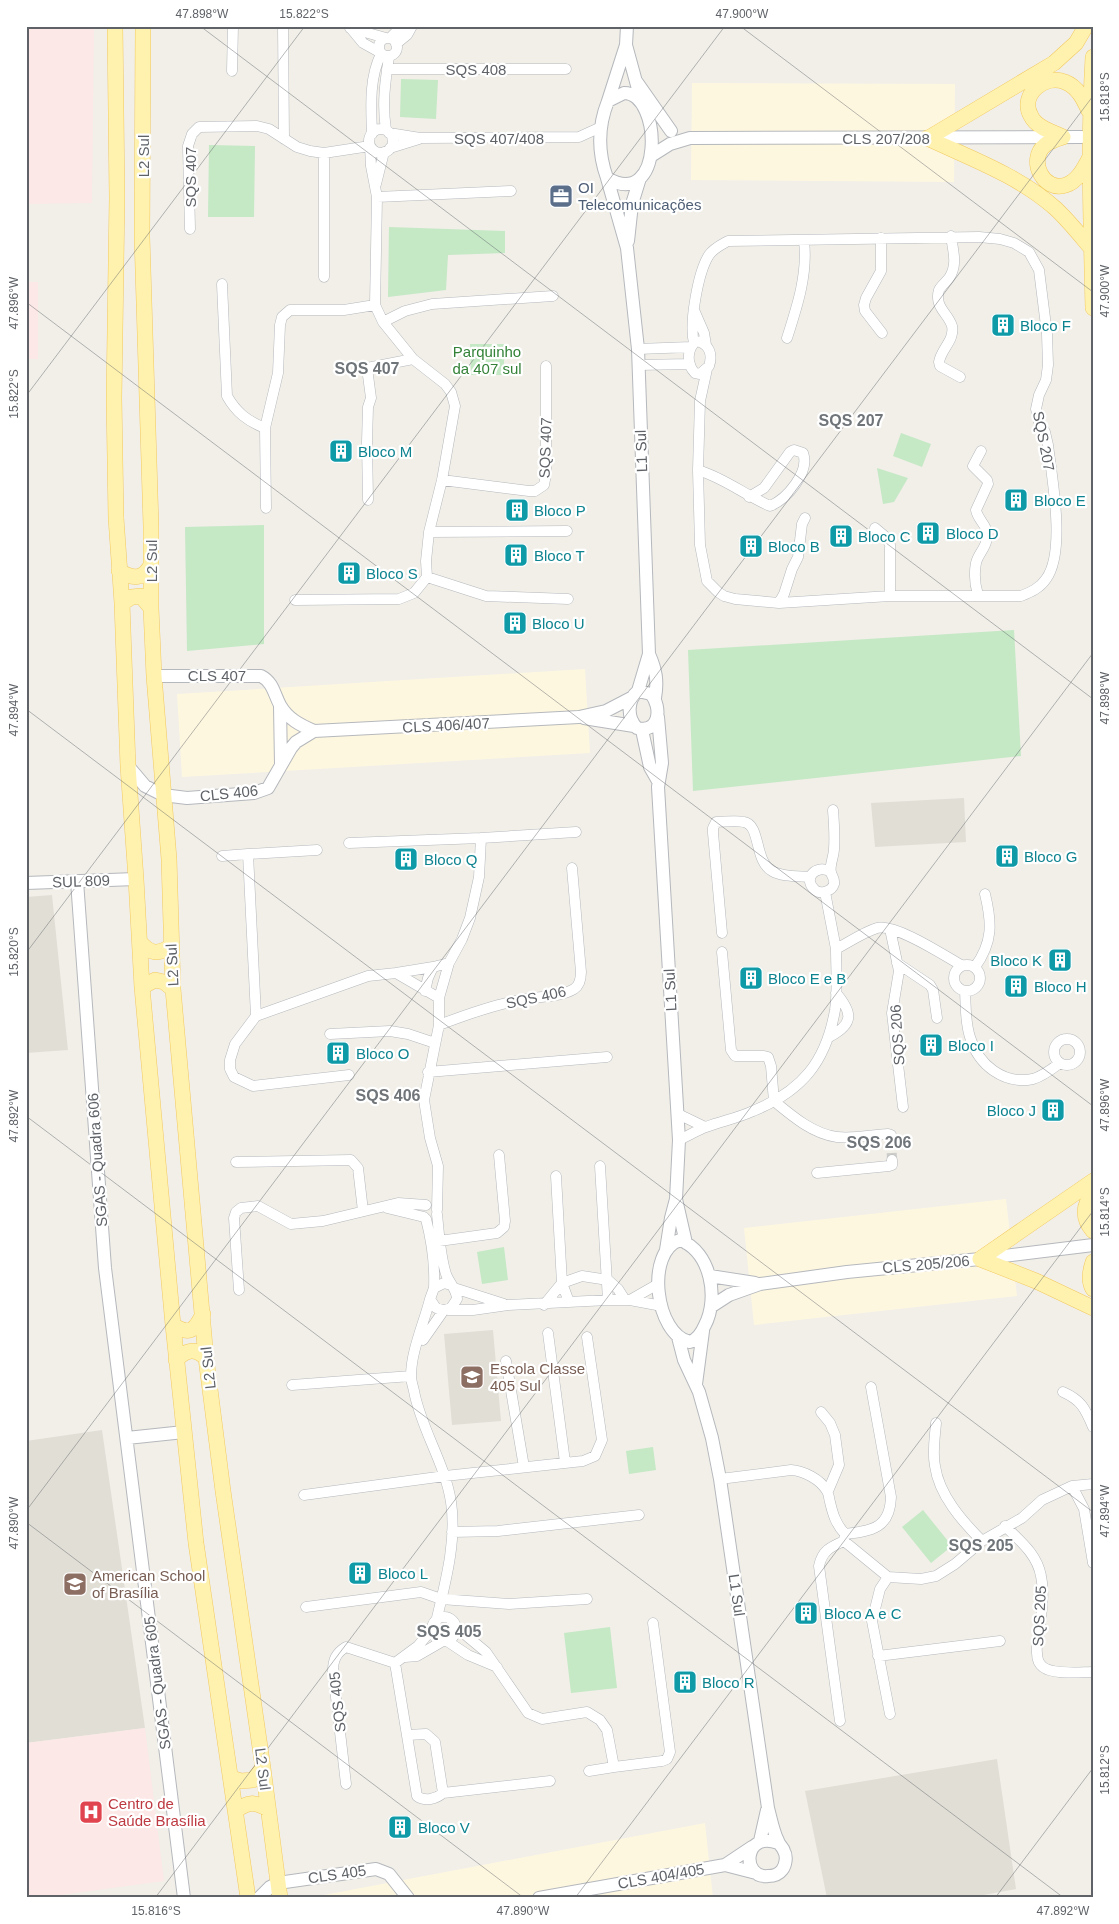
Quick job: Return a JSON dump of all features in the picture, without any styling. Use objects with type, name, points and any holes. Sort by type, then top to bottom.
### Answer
[{"type":"main road","name":"L2 Sul","points":[[116,26],[117,208],[114,406],[128,766],[142,987],[176,1360],[196,1543],[232,1778],[248,1898]]},
{"type":"main road","name":"L2 Sul","points":[[143,26],[142,237],[151,526],[151,608],[154,676],[169,859],[173,989],[206,1358],[279,1891]]},
{"type":"main road","points":[[928,137],[1054,63],[1076,43],[1086,26]]},
{"type":"main road","points":[[1093,56],[1089,158],[1093,308]]},
{"type":"main road","points":[[1063,137],[1040,126],[1031,116],[1028,103],[1031,94],[1040,83],[1054,80],[1065,82],[1073,87],[1081,96],[1090,112]]},
{"type":"main road","points":[[928,137],[1008,177],[1033,192],[1054,208],[1091,248]]},
{"type":"main road","points":[[1063,137],[1045,145],[1038,153],[1036,163],[1039,172],[1045,180],[1054,186],[1066,185],[1081,173],[1089,158]]},
{"type":"main road","points":[[117,208],[130,213],[135,212],[142,206]]},
{"type":"main road","points":[[116,238],[124,231],[129,230],[142,237]]},
{"type":"main road","points":[[119,571],[128,576],[138,578],[144,574],[151,564]]},
{"type":"main road","points":[[122,603],[132,597],[141,596],[151,608]]},
{"type":"main road","points":[[140,942],[146,950],[153,953],[158,953],[171,946]]},
{"type":"main road","points":[[142,987],[155,980],[164,982],[173,989]]},
{"type":"main road","points":[[980,1259],[1093,1181]]},
{"type":"main road","points":[[1093,1194],[1086,1205],[1085,1212],[1086,1220],[1093,1232]]},
{"type":"main road","points":[[980,1259],[1036,1281],[1093,1308]]},
{"type":"main road","points":[[1093,1262],[1090,1284],[1093,1289]]},
{"type":"main road","points":[[173,1325],[181,1330],[189,1331],[197,1327],[203,1314]]},
{"type":"main road","points":[[176,1360],[183,1352],[191,1350],[201,1353],[206,1358]]},
{"type":"main road","points":[[232,1778],[241,1781],[253,1780],[263,1768]]},
{"type":"main road","points":[[236,1811],[251,1802],[268,1809]]},
{"type":"street","points":[[232,71],[233,26]]},
{"type":"street","points":[[283,26],[284,139]]},
{"type":"street","points":[[376,192],[387,150],[393,140],[388,132],[384,113],[387,69],[384,55],[378,47],[379,43],[406,35],[412,26]]},
{"type":"street","points":[[626,46],[640,100],[650,124],[652,138],[650,156],[640,178],[632,184],[624,186],[618,185],[607,178],[601,162],[600,147],[603,114],[626,46],[627,26]]},
{"type":"street","points":[[349,27],[391,40]]},
{"type":"street","points":[[349,27],[363,43],[384,55],[396,52],[391,40]]},
{"type":"street","points":[[391,40],[399,27]]},
{"type":"street","points":[[296,600],[399,600],[414,593],[427,577],[426,561],[429,532],[455,415],[454,399],[445,384],[413,359],[384,322],[375,305],[376,192],[371,166],[370,138],[372,134],[374,72],[384,55]]},
{"type":"street","name":"SQS 408","points":[[387,69],[566,68]]},
{"type":"street","points":[[636,81],[670,138]]},
{"type":"street","points":[[608,101],[624,93],[633,94],[640,100]]},
{"type":"street","points":[[372,95],[384,96]]},
{"type":"street","name":"CLS 207/208","points":[[650,124],[670,138],[1082,137]]},
{"type":"street","name":"SQS 407","points":[[190,229],[188,146],[195,130],[199,127],[257,126],[269,129],[297,147],[324,153],[370,146]]},
{"type":"street","name":"SQS 407/408","points":[[388,132],[420,138],[579,137],[601,127]]},
{"type":"street","points":[[372,134],[378,130],[388,132]]},
{"type":"street","name":"SQS 407/408","points":[[579,137],[600,147]]},
{"type":"street","name":"SQS 407/408","points":[[387,150],[420,138]]},
{"type":"street","points":[[650,156],[670,138]]},
{"type":"street","points":[[632,204],[670,138]]},
{"type":"street","points":[[370,146],[376,151],[387,150]]},
{"type":"street","points":[[324,153],[324,277]]},
{"type":"street","name":"L1 Sul","points":[[607,178],[627,248],[638,348],[649,654],[655,668],[657,684],[655,698]]},
{"type":"street","name":"L1 Sul","points":[[627,248],[632,204],[640,178]]},
{"type":"street","points":[[376,192],[511,191]]},
{"type":"street","points":[[951,236],[954,267],[950,277],[940,290],[939,298],[940,309],[952,327],[951,338],[939,362],[940,366],[960,377]]},
{"type":"street","name":"SQS 207","points":[[700,402],[692,369],[692,320],[701,272],[710,253],[728,241],[804,241],[951,236],[1000,239],[1014,243],[1029,252],[1039,270],[1048,347],[1046,380],[1039,395],[1036,409],[1039,422],[1045,432],[1051,467],[1057,540],[1053,566],[1046,579],[1036,590],[1021,596],[978,594],[890,596],[779,603],[735,599],[724,596],[707,581],[700,545],[698,470],[700,402],[711,358],[706,346]]},
{"type":"street","points":[[881,238],[881,270],[864,305],[865,311],[882,332]]},
{"type":"street","points":[[787,338],[804,274],[806,255],[804,241]]},
{"type":"street","points":[[222,284],[227,396],[234,409],[265,428]]},
{"type":"street","points":[[384,322],[405,311],[432,304],[553,296]]},
{"type":"street","points":[[266,508],[265,428],[278,373],[280,325],[285,314],[290,310],[344,310],[375,305]]},
{"type":"street","points":[[694,310],[704,334],[706,346]]},
{"type":"street","points":[[638,348],[692,345],[699,340],[706,346]]},
{"type":"street","points":[[368,500],[368,407],[371,398],[367,368],[413,359]]},
{"type":"street","points":[[638,365],[692,369],[700,374],[707,369]]},
{"type":"street","name":"SQS 407","points":[[442,480],[528,491],[535,491],[544,485],[546,474],[546,366]]},
{"type":"street","points":[[749,496],[764,488],[790,452],[794,450],[804,453],[804,466],[796,485],[783,499],[770,506]]},
{"type":"street","points":[[978,594],[975,577],[976,563],[987,538],[986,527],[976,514],[988,484],[987,480],[973,466],[981,451]]},
{"type":"street","points":[[698,470],[725,481],[770,506]]},
{"type":"street","points":[[764,488],[770,506]]},
{"type":"street","points":[[779,603],[798,557],[802,524],[805,518]]},
{"type":"street","points":[[875,528],[887,538],[890,545],[890,596]]},
{"type":"street","points":[[429,532],[567,531]]},
{"type":"street","points":[[427,577],[486,596],[568,599]]},
{"type":"street","name":"L1 Sul","points":[[635,694],[649,654]]},
{"type":"street","name":"CLS 407","points":[[154,676],[261,676],[270,683],[280,706],[293,721],[314,731]]},
{"type":"street","points":[[646,692],[655,698],[658,717],[656,723],[652,726],[638,728],[631,722],[630,710],[635,694],[646,692]]},
{"type":"street","name":"CLS 406/407","points":[[314,731],[579,717],[606,711],[635,694]]},
{"type":"street","points":[[280,706],[282,764]]},
{"type":"street","name":"CLS 406/407","points":[[579,717],[638,728]]},
{"type":"street","name":"L1 Sul","points":[[658,717],[662,763],[658,781],[679,1140],[676,1199],[666,1250],[659,1270],[658,1284],[662,1306],[669,1325],[678,1337],[684,1360],[696,1384],[712,1438],[720,1479],[768,1808],[778,1843]]},
{"type":"street","name":"L1 Sul","points":[[638,728],[650,767],[658,781]]},
{"type":"street","name":"CLS 406","points":[[128,766],[145,786],[163,795],[187,798],[262,791],[271,785],[296,742],[314,731]]},
{"type":"street","points":[[830,872],[835,843],[833,810]]},
{"type":"street","points":[[722,933],[713,828],[716,822],[744,822],[752,826],[760,855],[769,869],[786,874],[810,877]]},
{"type":"street","points":[[349,843],[576,832]]},
{"type":"street","points":[[400,1660],[416,1656],[455,1634],[454,1624],[445,1599],[452,1532],[451,1502],[445,1476],[416,1403],[411,1376],[414,1354],[434,1288],[438,1166],[430,1138],[424,1100],[428,1072],[439,1025],[439,998],[449,963],[462,939],[470,918],[479,877],[481,838]]},
{"type":"street","points":[[222,856],[317,850]]},
{"type":"street","points":[[248,854],[256,1016]]},
{"type":"street","name":"SQS 406","points":[[439,1025],[480,1010],[520,1000],[560,994],[573,990],[578,986],[581,980],[581,972],[572,868]]},
{"type":"street","points":[[819,869],[825,869],[830,872],[834,877],[834,884],[830,889],[825,892],[819,892],[813,889],[810,884],[810,877],[814,872],[819,869]]},
{"type":"street","name":"SUL 809","points":[[26,883],[136,879]]},
{"type":"street","name":"SGAS - Quadra 606","points":[[77,881],[105,1268],[127,1438]]},
{"type":"street","points":[[679,1140],[705,1127],[753,1112],[774,1102],[796,1088],[816,1065],[829,1037],[835,1009],[836,993],[836,949],[825,892]]},
{"type":"street","points":[[975,967],[984,955],[990,932],[991,918],[986,894]]},
{"type":"street","points":[[836,949],[879,927],[912,937],[961,965]]},
{"type":"street","name":"SQS 206","points":[[890,929],[897,964],[898,981],[892,1013],[903,1107]]},
{"type":"street","points":[[722,952],[731,1050],[735,1056],[764,1056],[769,1060],[774,1102],[793,1117],[819,1131],[837,1137],[888,1134],[891,1135],[891,1138]]},
{"type":"street","points":[[349,1075],[253,1086],[238,1080],[230,1069],[230,1060],[235,1044],[256,1016],[368,976],[449,963]]},
{"type":"street","points":[[897,964],[930,985],[933,990],[937,1018]]},
{"type":"street","points":[[968,964],[975,967],[979,972],[978,986],[972,990],[958,989],[954,983],[953,976],[956,970],[961,965],[968,964]]},
{"type":"street","points":[[425,991],[433,967]]},
{"type":"street","points":[[396,973],[439,998]]},
{"type":"street","points":[[965,991],[966,1019],[970,1038],[975,1050],[994,1072],[1013,1080],[1034,1078],[1044,1075],[1060,1063]]},
{"type":"street","points":[[829,1037],[843,1028],[848,1017],[848,1010],[836,993]]},
{"type":"street","points":[[330,1034],[390,1031],[408,1034],[435,1043]]},
{"type":"street","points":[[428,1072],[607,1057]]},
{"type":"street","points":[[678,1114],[705,1127]]},
{"type":"street","points":[[436,1242],[497,1233],[504,1227],[499,1155]]},
{"type":"street","points":[[236,1162],[350,1160],[358,1168],[363,1212]]},
{"type":"street","points":[[817,1173],[889,1166],[892,1165],[892,1160]]},
{"type":"street","points":[[600,1166],[608,1300]]},
{"type":"street","points":[[556,1176],[562,1283],[569,1302]]},
{"type":"street","points":[[414,1354],[429,1330],[446,1310],[454,1306],[457,1299],[422,1210],[427,1205],[438,1181]]},
{"type":"street","name":"L1 Sul","points":[[676,1199],[686,1243]]},
{"type":"street","points":[[239,1290],[234,1218],[238,1209],[258,1206],[291,1224],[323,1221],[404,1203],[433,1205],[437,1212]]},
{"type":"street","points":[[386,1207],[433,1219],[437,1212]]},
{"type":"street","points":[[666,1250],[672,1243],[680,1240],[686,1243],[700,1258],[710,1276],[712,1306]]},
{"type":"street","name":"CLS 205/206","points":[[712,1306],[729,1295],[760,1284],[847,1272],[980,1259],[1093,1245]]},
{"type":"street","points":[[544,1305],[562,1283],[582,1276],[608,1280],[627,1300]]},
{"type":"street","name":"CLS 205/206","points":[[710,1276],[760,1284]]},
{"type":"street","points":[[434,1288],[444,1283],[508,1305]]},
{"type":"street","points":[[627,1300],[658,1284]]},
{"type":"street","points":[[430,1299],[434,1306],[446,1310],[473,1310],[508,1305],[544,1305],[608,1300],[627,1300],[662,1306]]},
{"type":"street","name":"L1 Sul","points":[[696,1384],[703,1330],[712,1306]]},
{"type":"street","points":[[678,1337],[690,1342],[703,1330]]},
{"type":"street","points":[[548,1333],[565,1462]]},
{"type":"street","points":[[304,1495],[583,1460],[595,1456],[602,1440],[587,1337]]},
{"type":"street","points":[[506,1361],[524,1467]]},
{"type":"street","points":[[292,1385],[411,1376]]},
{"type":"street","points":[[840,1721],[819,1566],[821,1556],[829,1548],[845,1538],[879,1526],[887,1518],[891,1509],[891,1497],[871,1387]]},
{"type":"street","points":[[1063,1392],[1077,1398],[1087,1412],[1093,1426]]},
{"type":"street","points":[[821,1412],[830,1423],[835,1436],[839,1465],[828,1491],[833,1516],[845,1538],[888,1577],[921,1579],[936,1576],[955,1564],[982,1541],[1005,1526],[1022,1518],[1042,1500],[1072,1486],[1092,1481]]},
{"type":"street","points":[[936,1423],[935,1467],[941,1487],[962,1521],[982,1541]]},
{"type":"street","points":[[127,1438],[184,1432]]},
{"type":"street","name":"SGAS - Quadra 605","points":[[127,1438],[184,1898]]},
{"type":"street","points":[[720,1479],[800,1470],[809,1474],[828,1491]]},
{"type":"street","points":[[1072,1486],[1084,1509],[1093,1563]]},
{"type":"street","points":[[452,1532],[498,1531],[639,1515]]},
{"type":"street","name":"SQS 205","points":[[1005,1526],[1024,1544],[1034,1558],[1041,1576],[1038,1660],[1043,1667],[1050,1670],[1073,1673],[1093,1672]]},
{"type":"street","points":[[888,1577],[880,1589],[872,1621],[890,1714]]},
{"type":"street","points":[[306,1607],[420,1592],[445,1599],[508,1604],[587,1599]]},
{"type":"street","points":[[445,1599],[434,1625],[434,1635],[468,1655],[498,1667]]},
{"type":"street","points":[[400,1660],[418,1646],[434,1625],[442,1618],[454,1624],[486,1652],[528,1713],[542,1718],[554,1718],[587,1712],[600,1720],[607,1730],[614,1767]]},
{"type":"street","points":[[589,1771],[662,1761],[667,1758],[670,1752],[653,1623]]},
{"type":"street","points":[[878,1656],[1000,1641]]},
{"type":"street","name":"SQS 405","points":[[346,1784],[333,1671],[336,1657],[346,1647],[400,1660]]},
{"type":"street","points":[[400,1660],[407,1734],[417,1796],[422,1799],[434,1798],[443,1793],[550,1781]]},
{"type":"street","points":[[407,1734],[426,1734],[435,1742],[443,1793]]},
{"type":"street","name":"L1 Sul","points":[[756,1844],[768,1808]]},
{"type":"street","points":[[769,1840],[778,1843],[784,1851],[786,1860],[782,1869],[775,1875],[765,1877],[756,1874],[750,1866],[749,1856],[756,1844],[769,1840]]},
{"type":"street","name":"CLS 404/405","points":[[539,1898],[725,1865],[756,1844]]},
{"type":"street","name":"CLS 404/405","points":[[725,1865],[756,1874]]},
{"type":"street","name":"CLS 405","points":[[259,1898],[270,1887],[279,1891],[376,1869],[389,1874],[406,1896]]},
{"type":"shaded area","points":[[26,26],[94,26],[92,203],[26,204]]},
{"type":"shaded area","points":[[692,83],[955,84],[954,182],[691,180]]},
{"type":"shaded area","points":[[26,282],[38,282],[38,359],[26,359]]},
{"type":"shaded area","points":[[585,669],[590,753],[182,777],[177,694]]},
{"type":"shaded area","points":[[964,798],[966,842],[875,847],[871,803]]},
{"type":"shaded area","points":[[52,895],[68,1050],[26,1053],[26,897]]},
{"type":"shaded area","points":[[1006,1199],[1017,1296],[754,1325],[744,1228]]},
{"type":"shaded area","name":"Escola Classe 405 Sul","points":[[493,1330],[501,1421],[452,1425],[444,1334]]},
{"type":"shaded area","name":"American School of Brasília","points":[[102,1430],[145,1728],[26,1743],[26,1441]]},
{"type":"shaded area","name":"Centro de Saúde Brasília","points":[[145,1728],[164,1881],[39,1898],[26,1898],[26,1743]]},
{"type":"shaded area","points":[[997,1759],[1016,1889],[968,1898],[827,1898],[805,1791]]},
{"type":"shaded area","points":[[705,1823],[713,1898],[308,1898]]},
{"type":"green space","points":[[401,79],[438,80],[436,119],[400,117]]},
{"type":"green space","points":[[209,145],[255,146],[254,217],[208,217]]},
{"type":"green space","points":[[389,227],[505,231],[505,253],[448,255],[446,290],[388,297]]},
{"type":"green space","name":"Parquinho da 407 sul","points":[[470,344],[504,344],[504,375],[471,375]]},
{"type":"green space","points":[[901,433],[931,444],[922,467],[893,456]]},
{"type":"green space","points":[[877,468],[908,478],[894,502],[883,504]]},
{"type":"green space","points":[[264,525],[264,644],[187,651],[185,527]]},
{"type":"green space","points":[[1014,630],[1021,756],[693,791],[688,650]]},
{"type":"green space","points":[[504,1247],[508,1280],[482,1284],[477,1252]]},
{"type":"green space","points":[[653,1447],[656,1470],[629,1474],[626,1451]]},
{"type":"green space","points":[[923,1510],[952,1546],[931,1563],[902,1527]]},
{"type":"green space","points":[[610,1627],[617,1688],[571,1693],[564,1633]]},
{"type":"tunnel","points":[[891,1138],[892,1160]]},
{"type":"place","name":"OI Telecomunicações","points":[[561,196]]},
{"type":"place","name":"Bloco F","points":[[1003,325]]},
{"type":"place","name":"Bloco M","points":[[341,451]]},
{"type":"place","name":"Bloco E","points":[[1016,500]]},
{"type":"place","name":"Bloco P","points":[[517,510]]},
{"type":"place","name":"Bloco D","points":[[928,533]]},
{"type":"place","name":"Bloco C","points":[[841,536]]},
{"type":"place","name":"Bloco B","points":[[751,546]]},
{"type":"place","name":"Bloco T","points":[[516,555]]},
{"type":"place","name":"Bloco S","points":[[349,573]]},
{"type":"place","name":"Bloco U","points":[[515,623]]},
{"type":"place","name":"Bloco G","points":[[1007,856]]},
{"type":"place","name":"Bloco Q","points":[[406,859]]},
{"type":"place","name":"Bloco K","points":[[1060,960]]},
{"type":"place","name":"Bloco E e B","points":[[751,978]]},
{"type":"place","name":"Bloco H","points":[[1016,986]]},
{"type":"place","name":"Bloco I","points":[[931,1045]]},
{"type":"place","name":"Bloco O","points":[[338,1053]]},
{"type":"place","name":"Bloco J","points":[[1053,1110]]},
{"type":"place","name":"Escola Classe 405 Sul","points":[[472,1377]]},
{"type":"place","name":"Bloco L","points":[[360,1573]]},
{"type":"place","name":"American School of Brasília","points":[[75,1584]]},
{"type":"place","name":"Bloco A e C","points":[[806,1613]]},
{"type":"place","name":"Bloco R","points":[[685,1682]]},
{"type":"place","name":"Centro de Saúde Brasília","points":[[91,1812]]},
{"type":"place","name":"Bloco V","points":[[400,1827]]},
{"type":"district","name":"SQS 407","points":[[367,368]]},
{"type":"district","name":"SQS 207","points":[[851,420]]},
{"type":"district","name":"SQS 406","points":[[388,1095]]},
{"type":"district","name":"SQS 206","points":[[879,1142]]},
{"type":"district","name":"SQS 205","points":[[981,1545]]},
{"type":"district","name":"SQS 405","points":[[449,1631]]}]
